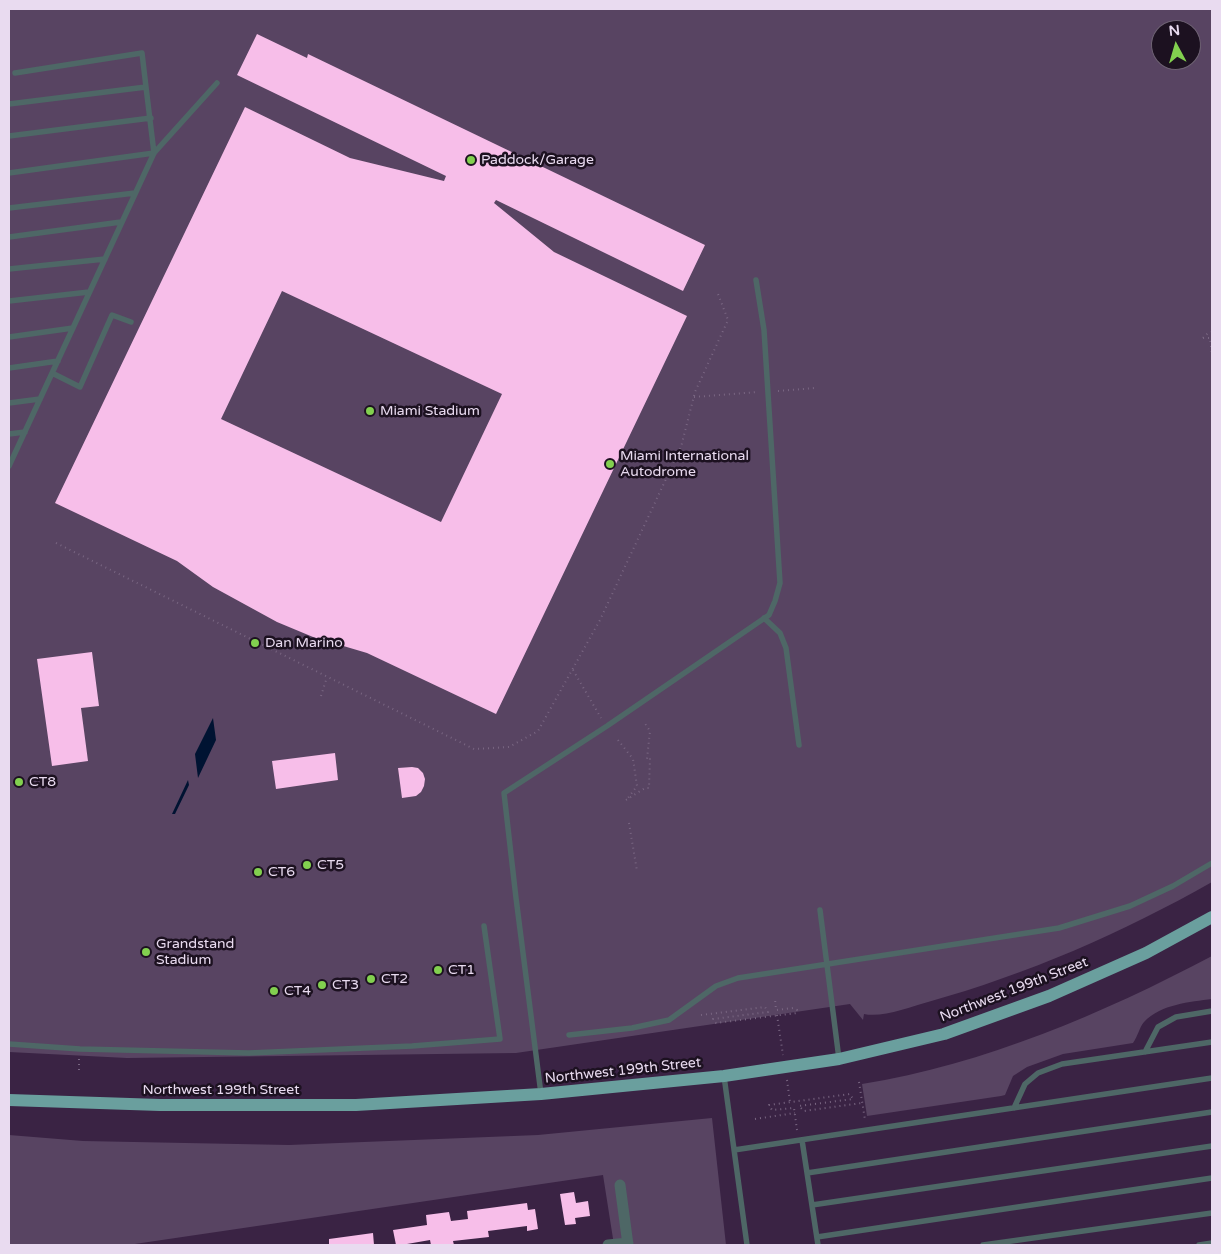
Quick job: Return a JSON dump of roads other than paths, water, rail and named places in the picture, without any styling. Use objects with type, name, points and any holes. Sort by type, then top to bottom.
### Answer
[{"type":"main road","name":"Northwest 199th Street","points":[[9,1100],[160,1105],[346,1105],[541,1094],[724,1076],[839,1059],[944,1034],[1049,996],[1146,953],[1212,917]]},
{"type":"street","points":[[608,1245],[628,1244],[620,1185]]},
{"type":"lane","points":[[15,73],[142,53],[154,153]]},
{"type":"lane","points":[[9,466],[154,153],[217,83]]},
{"type":"lane","points":[[9,104],[146,87]]},
{"type":"lane","points":[[9,136],[151,118]]},
{"type":"lane","points":[[9,173],[154,153]]},
{"type":"lane","points":[[9,208],[135,193]]},
{"type":"lane","points":[[9,237],[121,222]]},
{"type":"lane","points":[[9,269],[105,259]]},
{"type":"lane","points":[[541,1094],[504,793],[607,726],[769,615],[780,584],[764,330],[756,280]]},
{"type":"lane","points":[[9,301],[89,292]]},
{"type":"lane","points":[[52,373],[80,387],[112,315],[131,322]]},
{"type":"lane","points":[[9,337],[73,328]]},
{"type":"lane","points":[[9,368],[58,361]]},
{"type":"lane","points":[[9,403],[40,399]]},
{"type":"lane","points":[[9,434],[25,432]]},
{"type":"lane","points":[[764,618],[780,633],[786,648],[799,745]]},
{"type":"lane","points":[[569,1035],[652,1025],[673,1018],[716,986],[728,981],[760,974],[1059,928],[1130,906],[1173,886],[1212,862]]},
{"type":"lane","points":[[820,910],[839,1059]]},
{"type":"lane","points":[[9,1044],[80,1049],[249,1053],[412,1046],[500,1039],[484,926]]},
{"type":"lane","points":[[1145,1052],[1158,1027],[1176,1017],[1212,1011]]},
{"type":"lane","points":[[1014,1108],[1025,1084],[1038,1073],[1062,1064],[1212,1042]]},
{"type":"lane","points":[[724,1076],[747,1245]]},
{"type":"lane","points":[[734,1150],[1212,1078]]},
{"type":"lane","points":[[807,1173],[1212,1112]]},
{"type":"lane","points":[[802,1140],[818,1245]]},
{"type":"lane","points":[[812,1205],[1212,1146]]},
{"type":"lane","points":[[817,1237],[1212,1178]]},
{"type":"lane","points":[[983,1245],[1212,1213]]},
{"type":"lane","points":[[1198,1245],[1212,1243]]},
{"type":"water","points":[[213,718],[216,740],[198,778],[195,754]]},
{"type":"water","points":[[188,780],[189,785],[175,814],[172,814]]},
{"type":"place","name":"Paddock/Garage","points":[[471,160]]},
{"type":"place","name":"Miami Stadium","points":[[370,411]]},
{"type":"place","name":"Miami International Autodrome","points":[[610,464]]},
{"type":"place","name":"Dan Marino","points":[[255,643]]},
{"type":"place","name":"CT8","points":[[19,782]]},
{"type":"place","name":"CT5","points":[[307,865]]},
{"type":"place","name":"CT6","points":[[258,872]]},
{"type":"place","name":"Grandstand Stadium","points":[[146,952]]},
{"type":"place","name":"CT1","points":[[438,970]]},
{"type":"place","name":"CT2","points":[[371,979]]},
{"type":"place","name":"CT3","points":[[322,985]]},
{"type":"place","name":"CT4","points":[[274,991]]}]
